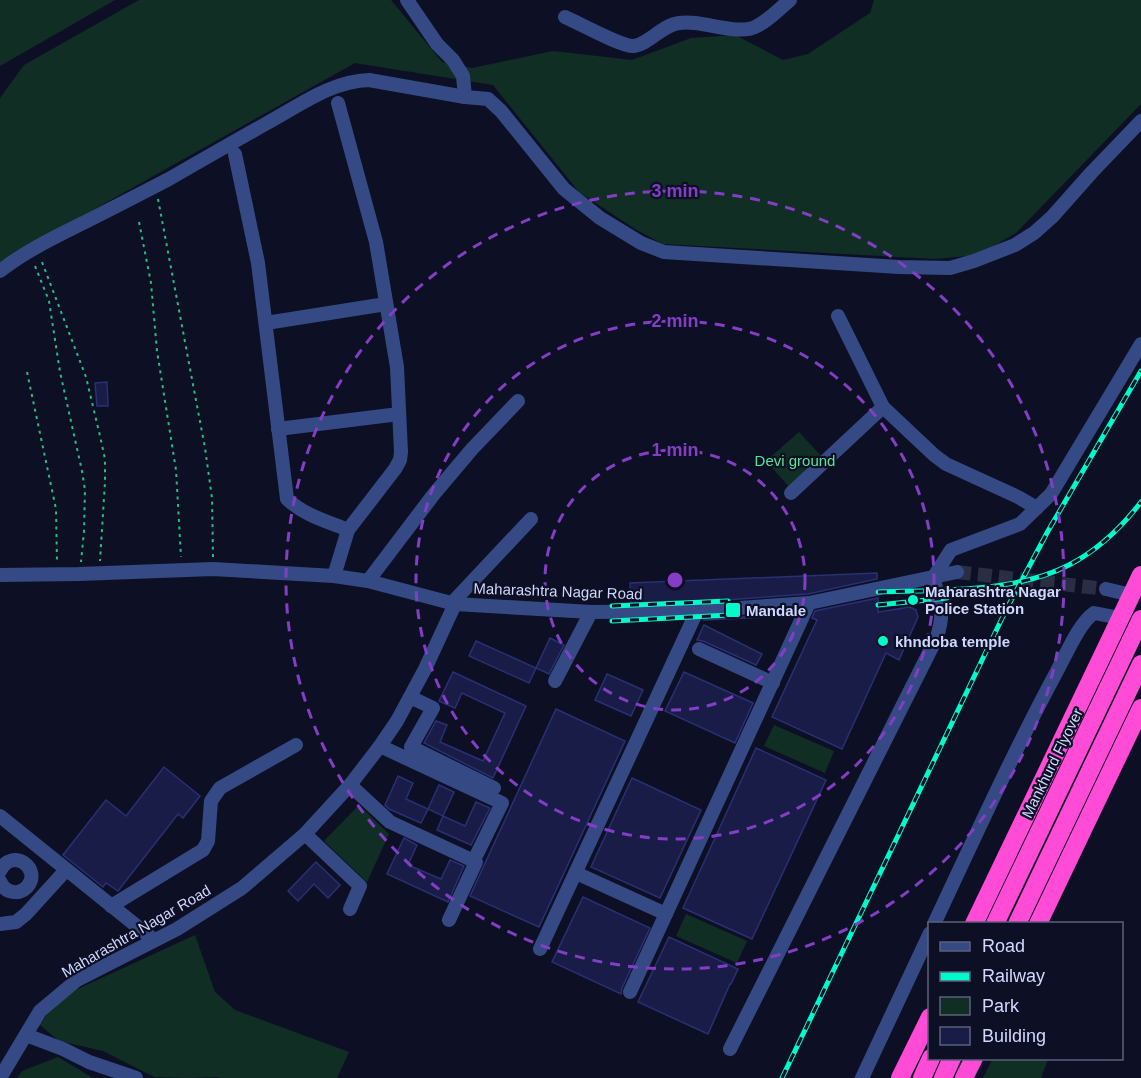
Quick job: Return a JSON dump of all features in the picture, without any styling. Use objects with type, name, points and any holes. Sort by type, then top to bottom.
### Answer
[{"type":"highway","points":[[975,922],[1120,618],[1138,597],[1141,575]]},
{"type":"highway","name":"Mankhurd Flyover","points":[[996,922],[1141,619]]},
{"type":"highway","points":[[1018,922],[1141,664]]},
{"type":"highway","points":[[1039,922],[1141,708]]},
{"type":"highway","points":[[900,1078],[928,1021]]},
{"type":"highway","points":[[922,1078],[931,1060]]},
{"type":"highway","points":[[943,1078],[952,1060]]},
{"type":"highway","points":[[964,1078],[973,1060]]},
{"type":"street","points":[[407,0],[437,44],[453,60],[463,76],[465,97]]},
{"type":"street","points":[[565,17],[621,43],[633,46],[677,23],[694,22],[739,30],[755,28],[790,0]]},
{"type":"street","points":[[0,271],[44,243],[147,190],[318,95],[341,84],[357,80],[488,99],[501,111],[564,189],[600,218],[641,243],[664,252],[899,267],[951,268],[1014,245],[1034,233],[1052,217],[1141,121]]},
{"type":"street","points":[[334,576],[348,530],[395,469],[401,452],[397,367],[376,242],[338,103]]},
{"type":"street","points":[[235,154],[258,263],[287,499],[309,515],[348,530]]},
{"type":"street","points":[[266,323],[386,304]]},
{"type":"street","points":[[838,316],[883,407],[946,464],[1037,508]]},
{"type":"street","points":[[730,1049],[938,637],[942,620],[942,604],[933,578],[951,550],[1020,524],[1051,494],[1141,344]]},
{"type":"street","points":[[368,581],[434,494],[472,449],[518,401]]},
{"type":"street","points":[[791,494],[883,407]]},
{"type":"street","points":[[278,429],[399,414]]},
{"type":"street","points":[[0,575],[213,569],[334,576],[368,581],[453,604],[531,519]]},
{"type":"street","name":"Maharashtra Nagar Road","points":[[0,1078],[40,1011],[77,980],[177,929],[242,888],[305,834],[350,785],[380,746],[425,669],[453,604],[591,612],[697,611],[809,603],[957,572]]},
{"type":"street","points":[[1106,590],[1138,597]]},
{"type":"street","points":[[630,992],[809,603]]},
{"type":"street","points":[[540,949],[697,611]]},
{"type":"street","points":[[555,681],[591,612]]},
{"type":"street","points":[[935,922],[1074,639],[1088,617],[1094,613],[1120,618]]},
{"type":"street","points":[[699,649],[773,683]]},
{"type":"street","points":[[410,697],[433,708],[411,747],[494,788]]},
{"type":"street","points":[[111,906],[203,850],[208,841],[211,801],[220,788],[296,745]]},
{"type":"street","points":[[380,746],[502,803],[477,854]]},
{"type":"street","points":[[350,785],[390,822],[476,862],[449,920]]},
{"type":"street","points":[[0,816],[154,940]]},
{"type":"street","points":[[305,834],[360,886],[350,909]]},
{"type":"street","points":[[0,871],[6,863],[18,860],[28,866],[31,872],[27,887],[19,892],[7,890],[0,881]]},
{"type":"street","points":[[0,924],[16,922],[26,914],[66,870]]},
{"type":"street","points":[[576,873],[666,914]]},
{"type":"street","points":[[27,887],[40,899]]},
{"type":"street","points":[[862,1078],[928,937]]},
{"type":"street","points":[[26,1035],[89,1062],[136,1078]]},
{"type":"path","points":[[158,198],[212,498],[213,569]]},
{"type":"path","points":[[139,222],[151,283],[157,351],[176,470],[180,569]]},
{"type":"path","points":[[42,262],[86,377],[105,459],[99,573]]},
{"type":"path","points":[[35,266],[49,301],[60,372],[85,490],[84,531],[79,574]]},
{"type":"path","points":[[27,372],[56,509],[57,574]]},
{"type":"green space","points":[[0,0],[115,0],[0,66]]},
{"type":"green space","points":[[139,0],[391,0],[442,62],[472,68],[553,51],[632,60],[691,38],[735,35],[783,60],[808,54],[870,13],[874,0],[1141,0],[1141,104],[1016,233],[978,255],[934,259],[663,244],[635,229],[579,192],[493,85],[355,63],[0,262],[0,98],[24,65]]},
{"type":"green space","name":"Devi ground","points":[[799,432],[824,459],[791,489],[766,461]]},
{"type":"green space","points":[[774,725],[834,751],[825,773],[764,746]]},
{"type":"green space","points":[[359,805],[389,834],[367,882],[324,841]]},
{"type":"green space","points":[[686,914],[747,941],[737,963],[676,936]]},
{"type":"green space","points":[[195,935],[215,992],[235,1010],[349,1052],[337,1078],[154,1077],[103,1051],[59,1041],[40,1025],[48,1012],[69,993]]},
{"type":"green space","points":[[58,1057],[93,1078],[17,1078],[22,1071]]},
{"type":"green space","points":[[992,1060],[1048,1060],[1041,1078],[983,1078]]},
{"type":"building","points":[[107,382],[108,406],[97,406],[95,383]]},
{"type":"building","points":[[877,573],[877,579],[808,594],[697,602],[631,603],[630,583]]},
{"type":"building","points":[[878,598],[878,612],[910,607],[916,610],[918,617],[899,660],[886,653],[842,749],[772,717],[817,620],[812,618],[815,611]]},
{"type":"building","points":[[794,613],[793,616],[703,620]]},
{"type":"building","points":[[704,625],[762,654],[756,665],[697,640]]},
{"type":"building","points":[[550,638],[564,645],[549,674],[536,668]]},
{"type":"building","points":[[476,641],[536,668],[529,683],[469,656]]},
{"type":"building","points":[[453,672],[526,706],[493,778],[424,743],[436,721],[447,725],[440,742],[483,761],[505,713],[462,693],[455,708],[439,701]]},
{"type":"building","points":[[684,672],[753,703],[735,743],[665,711]]},
{"type":"building","points":[[607,674],[643,690],[631,716],[595,700]]},
{"type":"building","points":[[556,709],[625,741],[539,927],[470,896]]},
{"type":"building","points":[[756,748],[826,780],[752,939],[683,908]]},
{"type":"building","points":[[164,767],[200,796],[183,818],[178,814],[118,891],[106,883],[103,887],[63,855],[106,800],[126,816]]},
{"type":"building","points":[[398,776],[413,783],[406,799],[428,809],[421,823],[385,805]]},
{"type":"building","points":[[632,778],[701,810],[660,898],[591,867]]},
{"type":"building","points":[[439,785],[454,792],[443,816],[428,809]]},
{"type":"building","points":[[476,802],[490,808],[471,845],[437,830],[443,816],[465,826]]},
{"type":"building","points":[[404,838],[417,845],[408,865],[441,879],[450,860],[464,866],[448,902],[387,874]]},
{"type":"building","points":[[316,862],[340,885],[328,898],[314,884],[298,901],[288,891]]},
{"type":"building","points":[[583,897],[650,928],[621,994],[552,962]]},
{"type":"building","points":[[669,937],[738,969],[708,1034],[638,1002]]},
{"type":"tunnel","points":[[957,572],[1106,589]]},
{"type":"railway","points":[[782,1078],[1006,610],[1048,531],[1141,371]]},
{"type":"railway","points":[[878,592],[975,588],[1025,581],[1048,574],[1080,559],[1099,545],[1125,521],[1141,502]]},
{"type":"railway","points":[[878,605],[947,598]]},
{"type":"railway","points":[[612,606],[728,601]]},
{"type":"railway","points":[[612,621],[730,615]]},
{"type":"place","name":"Maharashtra Nagar Police Station","points":[[913,600]]},
{"type":"place","name":"Mandale","points":[[733,610]]},
{"type":"place","name":"khndoba temple","points":[[883,641]]}]
